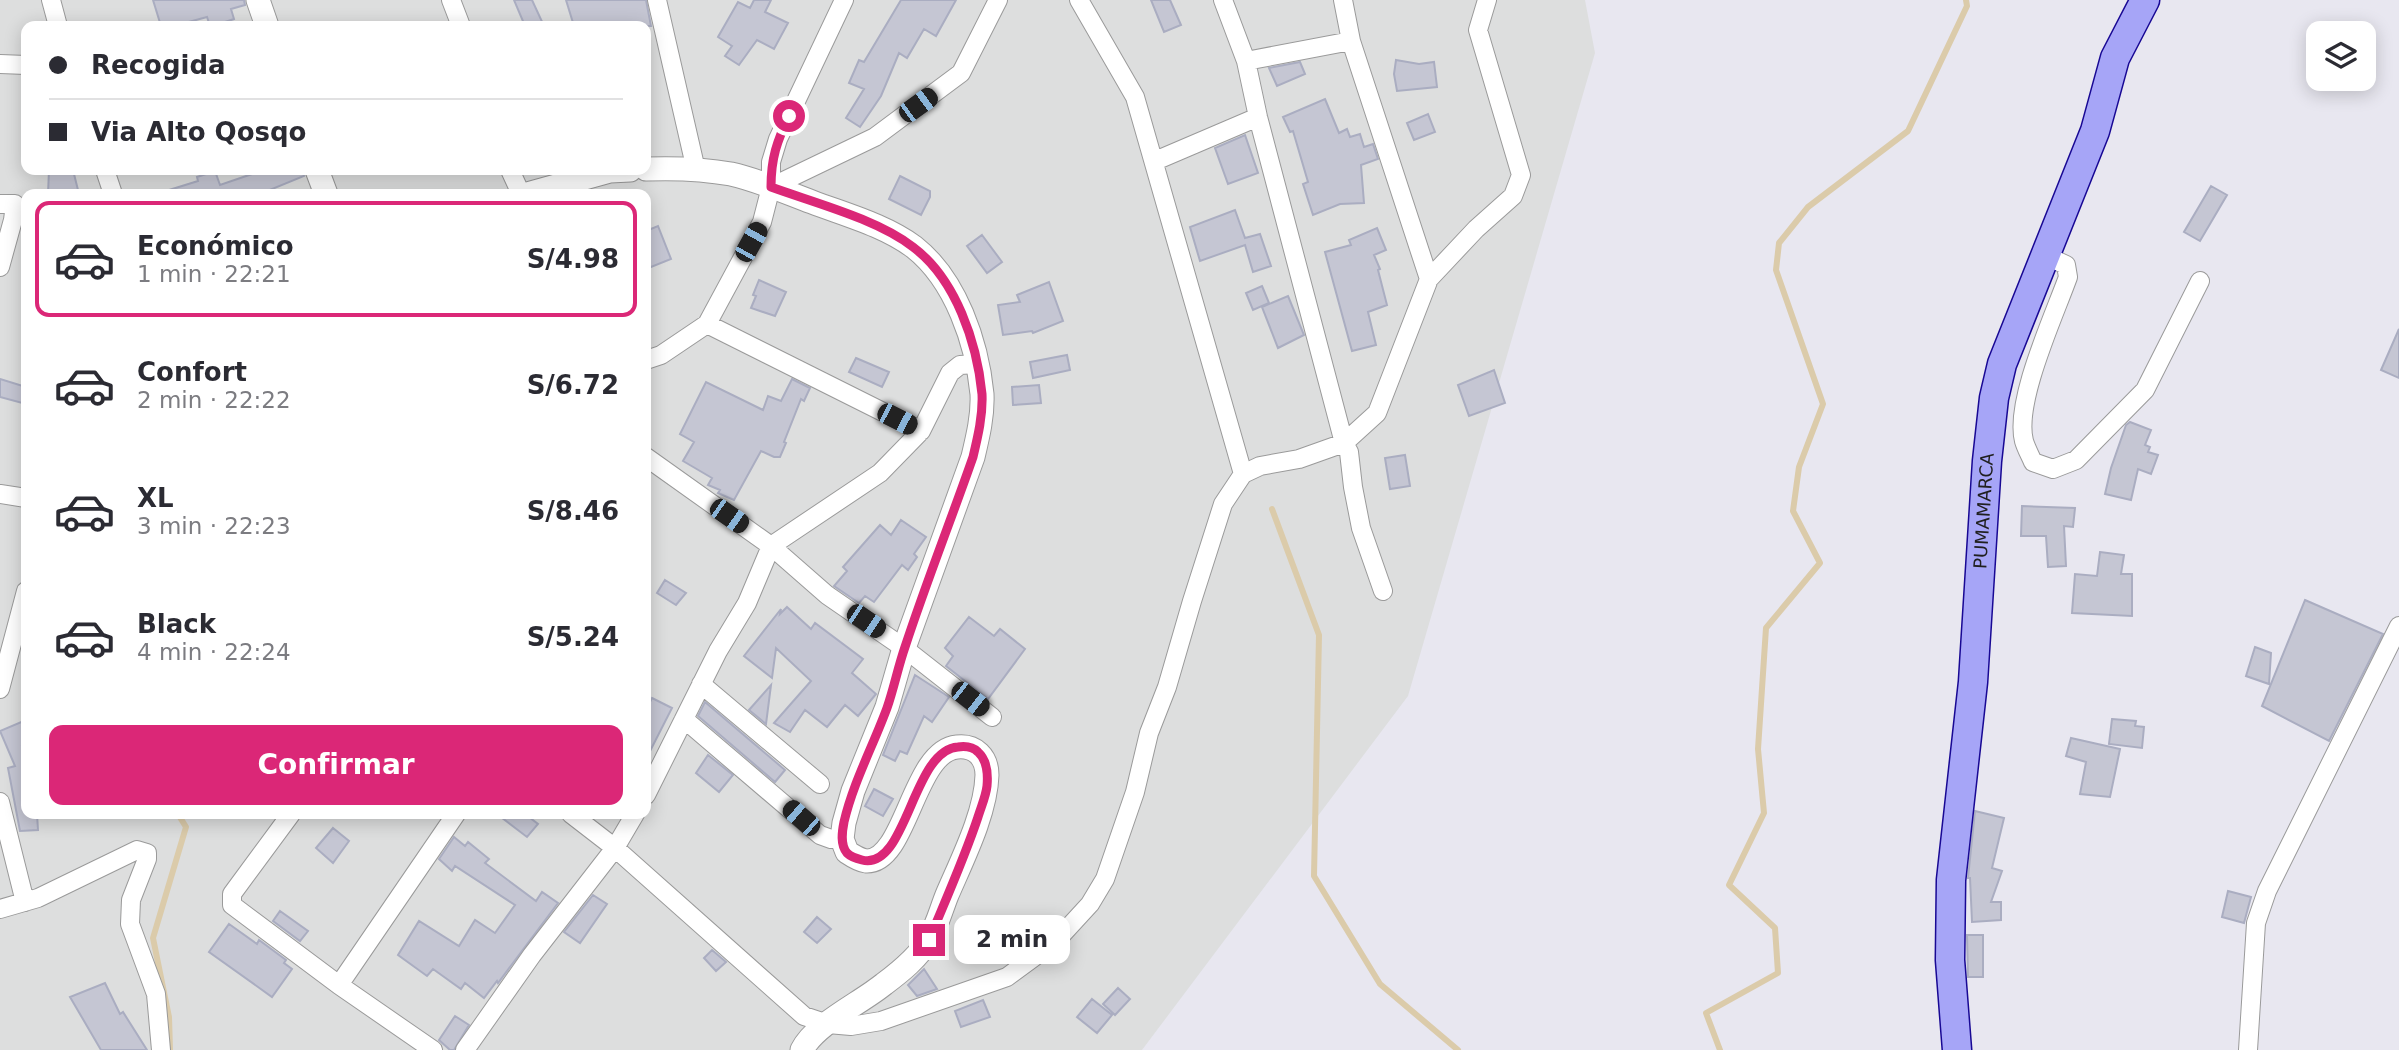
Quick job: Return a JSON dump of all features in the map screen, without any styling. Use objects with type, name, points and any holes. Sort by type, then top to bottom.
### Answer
[{"type":"main road","name":"PUMAMARCA","points":[[1958,1050],[1950,960],[1951,880],[1973,682],[1994,398],[2002,364],[2095,131],[2115,58],[2145,0]]},
{"type":"street","points":[[51,0],[57,21]]},
{"type":"street","points":[[258,0],[265,21]]},
{"type":"street","points":[[451,0],[459,21]]},
{"type":"street","points":[[657,0],[696,170]]},
{"type":"street","points":[[651,357],[668,351],[707,324],[762,222],[771,187],[771,162],[778,139],[844,0]]},
{"type":"street","points":[[771,187],[875,137],[961,73],[998,0]]},
{"type":"street","points":[[1079,0],[1135,97],[1242,474]]},
{"type":"street","points":[[1223,0],[1246,61],[1258,117],[1344,443],[1349,452],[1362,528],[1383,591]]},
{"type":"street","points":[[1343,0],[1351,41],[1429,279]]},
{"type":"street","points":[[577,819],[615,848],[804,1016],[828,1024],[851,1026],[881,1021],[1007,977],[1056,941],[1090,904],[1105,879],[1135,792],[1149,733],[1167,687],[1223,504],[1242,474],[1260,466],[1300,458],[1344,443],[1377,413],[1429,279],[1476,229],[1513,196],[1521,175],[1478,30],[1487,0]]},
{"type":"street","points":[[1246,61],[1351,41]]},
{"type":"street","points":[[0,64],[21,65]]},
{"type":"street","points":[[1155,161],[1258,117]]},
{"type":"street","points":[[651,169],[730,174],[882,228],[914,247],[948,286],[977,364],[981,427],[973,457],[904,648],[887,707],[853,791],[842,839],[847,852],[858,859],[875,860],[885,854],[911,807],[923,778],[936,758],[950,748],[961,746],[981,754],[987,768],[987,788],[969,842],[929,940],[910,962],[884,985],[828,1024],[806,1042],[802,1050]]},
{"type":"street","points":[[545,189],[596,175]]},
{"type":"street","points":[[0,267],[13,220],[14,204]]},
{"type":"street","points":[[2047,256],[2066,265],[2068,277],[2029,384],[2023,419],[2024,441],[2033,462],[2053,469],[2076,460],[2145,390],[2200,281]]},
{"type":"street","points":[[707,324],[921,431]]},
{"type":"street","points":[[651,785],[718,651],[747,603],[771,546],[880,472],[921,431],[950,373],[960,365],[977,364]]},
{"type":"street","points":[[651,466],[771,546],[827,595],[904,648],[992,717]]},
{"type":"street","points":[[0,494],[21,497]]},
{"type":"street","points":[[0,689],[21,610]]},
{"type":"street","points":[[2248,1050],[2256,923],[2267,891],[2399,626]]},
{"type":"street","points":[[701,684],[820,784]]},
{"type":"street","points":[[684,719],[820,835],[842,839]]},
{"type":"street","points":[[0,802],[25,902]]},
{"type":"street","points":[[287,819],[232,894],[233,905],[339,985],[433,1050]]},
{"type":"street","points":[[339,985],[453,819]]},
{"type":"street","points":[[465,1050],[539,945],[615,848],[632,819]]},
{"type":"street","points":[[0,909],[38,898],[137,850],[147,853],[131,900],[130,924],[156,994],[161,1050]]},
{"type":"shaded area","points":[[0,0],[1585,0],[1595,53],[1408,696],[1142,1050],[0,1050]]},
{"type":"building","points":[[153,0],[244,0],[245,5],[231,9],[234,19],[228,21],[208,21],[207,17],[192,21],[159,21]]},
{"type":"building","points":[[514,0],[532,0],[542,21],[523,21]]},
{"type":"building","points":[[566,0],[646,0],[650,21],[572,21]]},
{"type":"building","points":[[754,0],[771,0],[765,12],[788,23],[774,49],[757,40],[739,65],[725,56],[732,46],[718,37],[738,2],[750,8]]},
{"type":"building","points":[[901,0],[956,0],[936,36],[924,29],[907,58],[899,53],[881,96],[860,127],[846,118],[864,89],[849,83],[859,60],[864,62]]},
{"type":"building","points":[[1151,0],[1170,0],[1181,25],[1164,32]]},
{"type":"building","points":[[1396,60],[1419,64],[1434,62],[1437,87],[1397,91],[1394,74]]},
{"type":"building","points":[[1300,62],[1305,74],[1277,86],[1269,68]]},
{"type":"building","points":[[1325,99],[1339,133],[1347,129],[1350,137],[1360,134],[1364,147],[1373,144],[1378,159],[1361,165],[1364,203],[1340,204],[1313,215],[1303,184],[1308,182],[1293,131],[1290,132],[1283,117]]},
{"type":"building","points":[[1428,114],[1435,132],[1414,140],[1407,123]]},
{"type":"building","points":[[1245,135],[1258,173],[1228,184],[1215,148]]},
{"type":"building","points":[[49,175],[74,175],[78,189],[48,189]]},
{"type":"building","points":[[203,175],[216,175],[220,185],[249,175],[304,176],[272,189],[172,189],[198,181],[197,177]]},
{"type":"building","points":[[900,176],[930,191],[930,197],[921,215],[889,199]]},
{"type":"building","points":[[2211,186],[2227,195],[2200,241],[2184,232]]},
{"type":"building","points":[[1235,210],[1245,238],[1260,234],[1271,266],[1253,272],[1245,245],[1200,261],[1190,227]]},
{"type":"building","points":[[658,226],[671,259],[651,267],[651,229]]},
{"type":"building","points":[[1377,228],[1386,250],[1374,255],[1380,269],[1378,270],[1387,305],[1368,312],[1376,345],[1352,351],[1325,252],[1351,245],[1349,240]]},
{"type":"building","points":[[982,235],[1002,262],[987,273],[967,246]]},
{"type":"building","points":[[759,280],[786,292],[775,316],[751,308]]},
{"type":"building","points":[[1049,282],[1063,321],[1033,333],[1003,335],[998,305],[1020,302],[1017,295]]},
{"type":"building","points":[[1262,286],[1269,303],[1253,310],[1246,293]]},
{"type":"building","points":[[1288,296],[1304,335],[1278,348],[1262,307]]},
{"type":"building","points":[[2399,329],[2399,378],[2381,370]]},
{"type":"building","points":[[1067,355],[1070,370],[1033,378],[1030,362]]},
{"type":"building","points":[[856,358],[889,372],[882,387],[849,372]]},
{"type":"building","points":[[1494,370],[1505,403],[1469,416],[1458,385]]},
{"type":"building","points":[[0,379],[21,385],[21,403],[0,397]]},
{"type":"building","points":[[792,379],[810,388],[804,401],[801,399],[780,457],[761,451],[734,500],[718,493],[720,490],[708,485],[712,478],[683,461],[694,442],[680,434],[706,382],[763,410],[768,396],[781,401]]},
{"type":"building","points":[[1039,385],[1041,403],[1013,405],[1012,387]]},
{"type":"building","points":[[2130,422],[2151,430],[2145,445],[2150,447],[2148,452],[2158,455],[2151,474],[2138,469],[2131,500],[2105,494],[2111,468],[2126,425]]},
{"type":"building","points":[[1405,455],[1410,486],[1390,489],[1385,458]]},
{"type":"building","points":[[2022,506],[2075,508],[2073,527],[2064,526],[2066,566],[2048,567],[2046,536],[2021,536]]},
{"type":"building","points":[[901,520],[926,537],[914,554],[917,557],[908,570],[902,565],[874,602],[865,596],[859,603],[834,586],[847,571],[843,567],[880,525],[891,535]]},
{"type":"building","points":[[2100,552],[2124,555],[2121,574],[2132,574],[2132,616],[2072,613],[2075,574],[2097,576]]},
{"type":"building","points":[[665,580],[686,593],[676,605],[657,593]]},
{"type":"building","points":[[2305,600],[2383,634],[2329,741],[2262,706]]},
{"type":"building","points":[[787,607],[811,629],[815,623],[863,659],[852,673],[876,694],[858,716],[845,705],[827,727],[805,710],[790,732],[774,723],[811,681],[776,648],[772,678],[744,656],[781,609],[780,614]]},
{"type":"building","points":[[969,617],[994,636],[1000,629],[1025,649],[988,699],[946,666],[953,656],[945,648]]},
{"type":"building","points":[[2255,647],[2271,653],[2269,684],[2246,676]]},
{"type":"building","points":[[915,675],[949,697],[932,722],[924,716],[907,754],[900,751],[895,761],[883,755]]},
{"type":"building","points":[[771,685],[766,724],[749,710]]},
{"type":"building","points":[[652,698],[672,708],[651,749]]},
{"type":"building","points":[[705,702],[785,770],[775,782],[698,716]]},
{"type":"building","points":[[2112,719],[2136,721],[2135,726],[2144,727],[2142,748],[2109,744]]},
{"type":"building","points":[[21,722],[21,819],[37,819],[38,830],[20,831],[8,768],[15,766],[0,731]]},
{"type":"building","points":[[2071,738],[2120,749],[2110,797],[2080,794],[2086,762],[2066,756]]},
{"type":"building","points":[[708,755],[733,775],[719,792],[696,773]]},
{"type":"building","points":[[874,789],[893,799],[883,816],[865,806]]},
{"type":"building","points":[[1975,811],[2004,818],[1992,868],[2002,871],[1991,902],[2001,902],[2001,920],[1972,922],[1968,878]]},
{"type":"building","points":[[504,819],[532,819],[538,824],[527,837]]},
{"type":"building","points":[[333,828],[349,841],[333,863],[316,848]]},
{"type":"building","points":[[454,837],[465,846],[468,842],[489,859],[485,863],[536,901],[542,892],[558,903],[484,998],[465,983],[461,989],[433,969],[427,976],[398,955],[419,921],[459,946],[475,920],[495,933],[515,905],[455,866],[452,871],[439,859]]},
{"type":"building","points":[[2228,891],[2251,897],[2244,923],[2222,917]]},
{"type":"building","points":[[593,895],[607,904],[580,943],[564,932]]},
{"type":"building","points":[[280,911],[308,931],[300,941],[273,921]]},
{"type":"building","points":[[817,917],[831,929],[817,943],[804,932]]},
{"type":"building","points":[[229,924],[257,944],[259,940],[286,960],[284,963],[292,969],[272,997],[209,952]]},
{"type":"building","points":[[1967,935],[1983,935],[1983,977],[1968,977]]},
{"type":"building","points":[[712,950],[726,962],[716,971],[704,958]]},
{"type":"building","points":[[924,969],[937,989],[917,996],[908,985]]},
{"type":"building","points":[[105,983],[120,1014],[123,1012],[147,1050],[101,1050],[70,997]]},
{"type":"building","points":[[1118,988],[1130,999],[1115,1015],[1103,1004]]},
{"type":"building","points":[[1092,999],[1112,1015],[1097,1033],[1077,1017]]},
{"type":"building","points":[[983,1000],[990,1017],[961,1027],[955,1011]]},
{"type":"building","points":[[455,1016],[469,1025],[454,1050],[450,1050],[439,1040]]},
{"type":"waterway","points":[[1720,1050],[1706,1013],[1778,973],[1775,928],[1729,885],[1764,813],[1758,749],[1766,628],[1820,563],[1793,511],[1799,467],[1823,404],[1776,270],[1779,243],[1808,207],[1908,131],[1967,6],[1966,0]]},
{"type":"waterway","points":[[1272,509],[1319,635],[1314,876],[1380,984],[1458,1050]]},
{"type":"waterway","points":[[170,1050],[169,1017],[153,938],[186,827],[181,819]]},
{"type":"route","points":[[789,116],[771,162],[771,187],[882,228],[914,247],[948,286],[959,308],[977,364],[982,395],[981,427],[973,457],[904,648],[887,707],[853,791],[842,839],[847,852],[858,859],[875,860],[885,854],[936,758],[950,748],[961,746],[981,754],[987,768],[987,788],[974,829],[929,940]]}]
